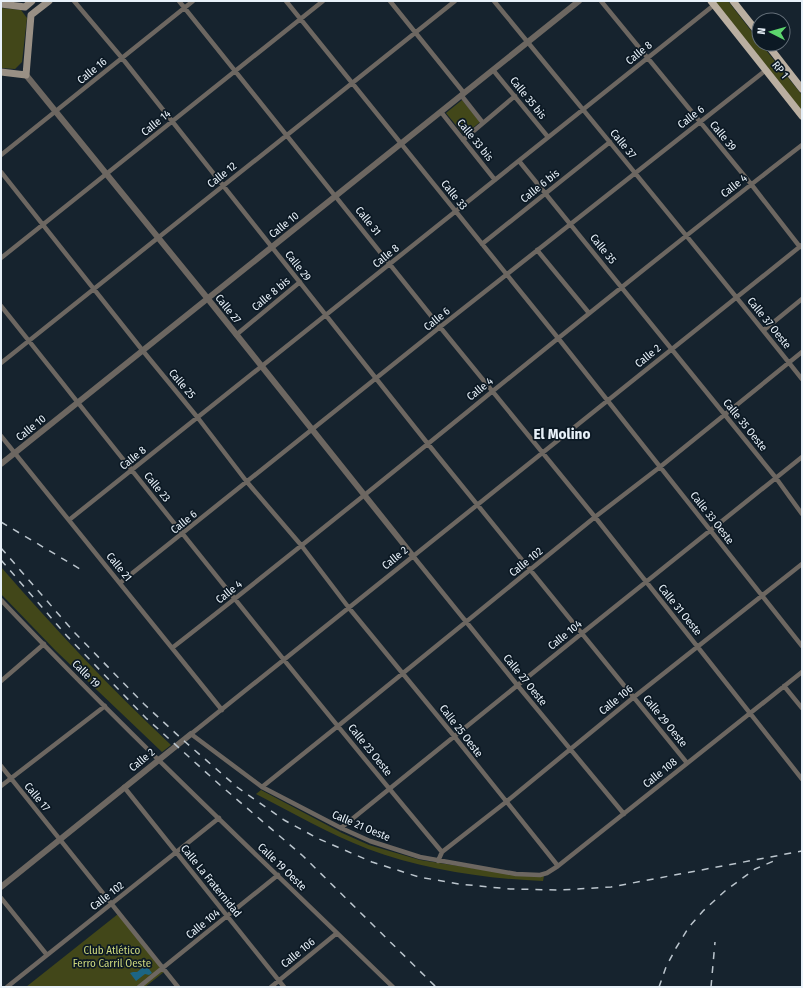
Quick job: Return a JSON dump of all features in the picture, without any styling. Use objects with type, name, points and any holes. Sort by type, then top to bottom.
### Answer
[{"type":"main road","points":[[25,7],[32,1]]},
{"type":"main road","points":[[1,72],[26,75],[32,15],[49,1]]},
{"type":"main road","points":[[733,1],[751,24]]},
{"type":"main road","name":"RP 1","points":[[712,3],[802,116]]},
{"type":"main road","points":[[1,4],[25,7],[32,15]]},
{"type":"main road","name":"RP 1","points":[[773,52],[802,89]]},
{"type":"street","name":"Calle 29","points":[[74,1],[122,58],[478,505]]},
{"type":"street","name":"Calle 31","points":[[180,1],[391,263],[440,327],[543,453]]},
{"type":"street","name":"Calle 16","points":[[1,155],[193,1]]},
{"type":"street","name":"Calle 33","points":[[286,1],[352,84],[402,143],[608,401]]},
{"type":"street","name":"Calle 14","points":[[1,258],[322,1]]},
{"type":"street","points":[[390,1],[483,123]]},
{"type":"street","name":"Calle 12","points":[[1,363],[455,1]]},
{"type":"street","name":"Calle 37","points":[[494,1],[737,298]]},
{"type":"street","name":"Calle 10","points":[[1,464],[579,1]]},
{"type":"street","name":"Calle 39","points":[[601,1],[801,246]]},
{"type":"street","name":"Calle 8","points":[[69,520],[455,211],[584,110],[712,3]]},
{"type":"street","name":"Calle 35 bis","points":[[493,70],[548,137]]},
{"type":"street","name":"Calle 6","points":[[120,583],[184,534],[440,327],[766,70]]},
{"type":"street","name":"Calle 27","points":[[26,75],[262,366],[413,556]]},
{"type":"street","points":[[463,140],[515,96]]},
{"type":"street","name":"Calle 33 bis","points":[[441,112],[495,180]]},
{"type":"street","name":"Calle 6 bis","points":[[482,244],[610,142]]},
{"type":"street","name":"Calle 4","points":[[172,648],[236,599],[685,236],[802,145]]},
{"type":"street","name":"Calle 35","points":[[519,161],[672,349]]},
{"type":"street","name":"Calle 25","points":[[1,172],[198,418],[247,482],[301,545],[349,608]]},
{"type":"street","name":"Calle 2","points":[[1,887],[801,246]]},
{"type":"street","points":[[537,250],[589,313]]},
{"type":"street","name":"Calle 8 bis","points":[[236,335],[300,282]]},
{"type":"street","name":"Calle 37 Oeste","points":[[737,298],[802,379]]},
{"type":"street","points":[[764,330],[802,299]]},
{"type":"street","name":"Calle 23","points":[[1,306],[284,660]]},
{"type":"street","name":"Calle 35 Oeste","points":[[672,349],[801,510]]},
{"type":"street","name":"Calle 102","points":[[262,787],[404,674],[466,621],[595,517],[660,467],[802,352]]},
{"type":"street","name":"Calle 33 Oeste","points":[[608,401],[802,646]]},
{"type":"street","name":"Calle 21","points":[[1,436],[222,710]]},
{"type":"street","name":"Calle 31 Oeste","points":[[543,453],[698,646],[802,779]]},
{"type":"street","name":"Calle 104","points":[[341,828],[802,457]]},
{"type":"street","name":"Calle 29 Oeste","points":[[478,505],[581,634],[688,763]]},
{"type":"street","name":"Calle 27 Oeste","points":[[413,556],[624,814]]},
{"type":"street","name":"Calle 106","points":[[442,852],[802,564]]},
{"type":"street","name":"Calle 19","points":[[1,600],[159,760]]},
{"type":"street","name":"Calle 25 Oeste","points":[[349,608],[558,866]]},
{"type":"street","points":[[1,680],[44,644]]},
{"type":"street","name":"Calle 23 Oeste","points":[[284,660],[442,852]]},
{"type":"street","name":"Calle 108","points":[[547,873],[624,814],[802,672]]},
{"type":"street","points":[[784,686],[802,708]]},
{"type":"street","points":[[1,786],[105,706]]},
{"type":"street","name":"Calle 21 Oeste","points":[[191,734],[262,787],[341,828],[370,841],[389,848],[438,861],[516,874],[540,875],[547,873]]},
{"type":"street","name":"Calle 19 Oeste","points":[[159,760],[392,987]]},
{"type":"street","name":"Calle 17","points":[[1,766],[178,987]]},
{"type":"street","name":"Calle La Fraternidad","points":[[124,787],[284,987]]},
{"type":"street","name":"Calle 102","points":[[7,987],[219,818]]},
{"type":"street","points":[[438,861],[442,852]]},
{"type":"street","name":"Calle 104","points":[[139,987],[278,875]]},
{"type":"street","points":[[1,898],[47,955]]},
{"type":"street","name":"Calle 106","points":[[271,987],[337,933]]},
{"type":"green space","points":[[713,1],[728,1],[751,31],[751,48]]},
{"type":"green space","points":[[1,8],[21,10],[27,18],[22,62],[15,69],[1,68]]},
{"type":"green space","points":[[754,52],[767,52],[802,95],[802,111]]},
{"type":"green space","points":[[462,100],[480,122],[464,135],[446,113]]},
{"type":"green space","points":[[1,567],[84,658],[171,745],[162,752],[56,651],[1,594]]},
{"type":"green space","points":[[261,790],[342,833],[369,845],[420,860],[516,875],[544,876],[543,881],[499,878],[454,872],[388,856],[339,837],[256,794]]},
{"type":"green space","name":"Club Atlético Ferro Carril Oeste","points":[[118,914],[164,972],[145,987],[26,987]]},
{"type":"water","points":[[146,965],[152,973],[149,975],[145,974],[136,981],[130,973],[137,972]]},
{"type":"railway","points":[[1,522],[80,569]]},
{"type":"railway","points":[[1,548],[74,632],[144,704],[237,787],[284,820],[319,839],[372,862],[419,877],[459,884],[510,889],[560,890],[611,887],[802,851]]},
{"type":"railway","points":[[1,560],[67,636],[146,718],[220,785],[303,856],[436,987]]},
{"type":"railway","points":[[659,987],[666,967],[676,948],[689,927],[703,911],[725,891],[755,869],[776,860]]},
{"type":"railway","points":[[711,987],[715,942]]},
{"type":"district","name":"El Molino","points":[[562,434]]}]
